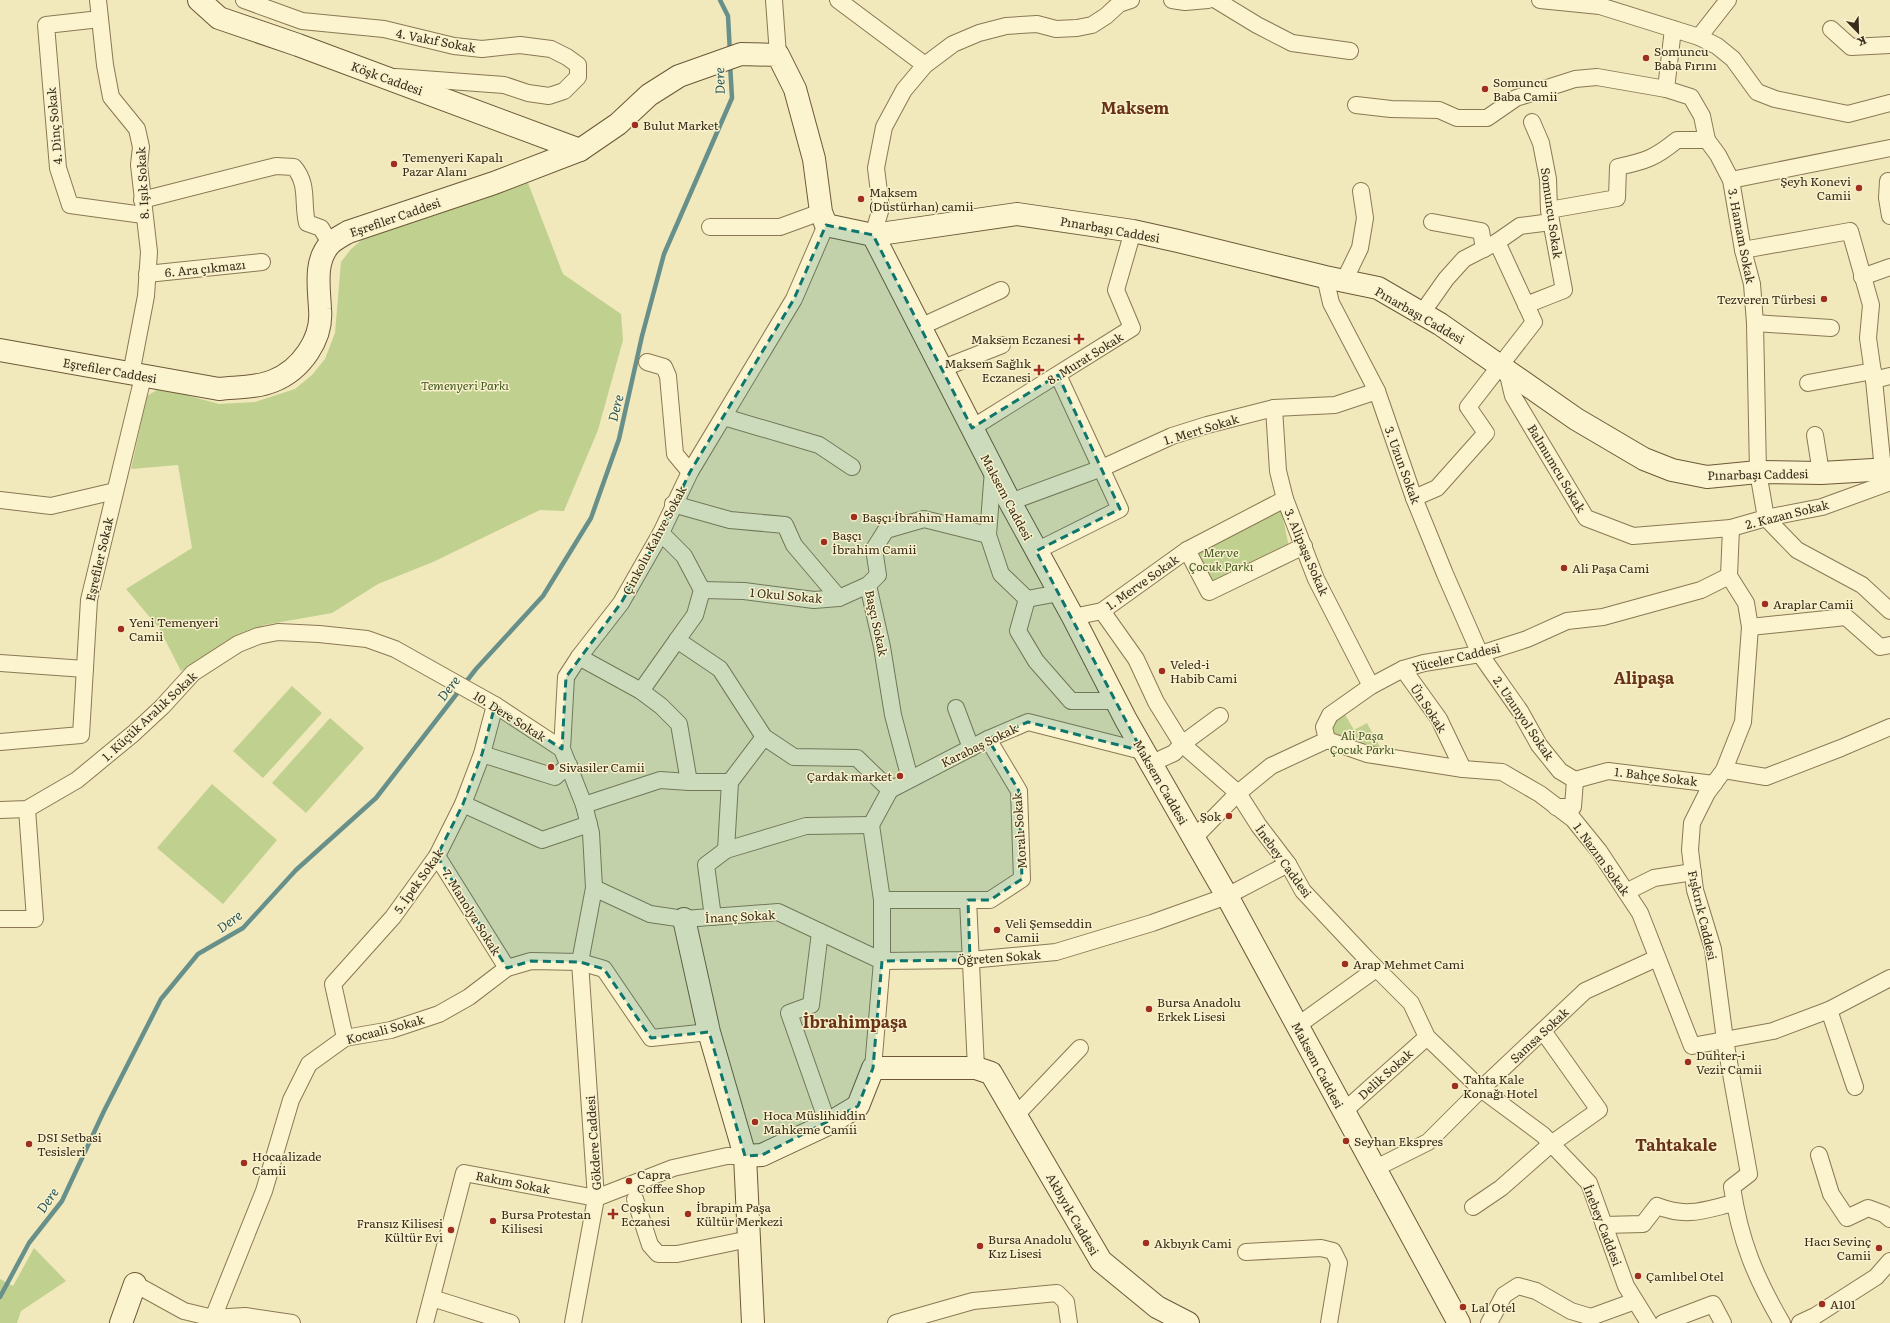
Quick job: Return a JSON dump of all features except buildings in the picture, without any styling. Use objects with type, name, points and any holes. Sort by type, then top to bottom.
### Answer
[{"type":"main road","name":"Köşk Caddesi","points":[[199,0],[219,18],[580,150]]},
{"type":"main road","name":"Eşrefiler Caddesi","points":[[0,350],[219,389],[250,386],[273,381],[293,369],[309,352],[317,336],[321,311],[319,272],[323,256],[330,244],[348,232],[494,183],[580,150],[618,124],[649,95],[679,76],[741,54],[778,55]]},
{"type":"main road","points":[[778,55],[795,89],[814,159],[823,219],[873,235]]},
{"type":"main road","name":"Pınarbaşı Caddesi","points":[[873,235],[1017,214],[1133,231],[1378,288],[1422,313],[1576,419],[1644,459],[1672,470],[1707,477],[1758,472],[1821,473],[1888,477]]},
{"type":"main road","name":"Maksem Caddesi","points":[[873,235],[993,470],[1073,617],[1146,758],[1227,896],[1374,1170],[1459,1323]]},
{"type":"main road","points":[[684,919],[709,1032],[745,1156],[753,1323]]},
{"type":"main road","points":[[745,1156],[762,1155],[828,1124],[858,1106],[873,1068],[976,1068]]},
{"type":"main road","name":"Akbıyık Caddesi","points":[[976,1068],[991,1073],[1101,1261],[1157,1307],[1188,1323]]},
{"type":"main road","points":[[122,1323],[135,1284]]},
{"type":"street","name":"8. Işık Sokak","points":[[98,0],[105,65],[111,97],[137,128],[141,147],[139,166],[149,252],[146,296],[137,375]]},
{"type":"street","name":"4. Vakıf Sokak","points":[[244,0],[302,21],[384,29],[454,46],[482,49],[520,45],[551,49],[566,56],[578,65],[578,77],[564,91],[549,96],[528,93],[504,85],[381,76]]},
{"type":"street","points":[[774,0],[778,55]]},
{"type":"street","points":[[838,0],[925,64]]},
{"type":"street","points":[[873,235],[881,208],[876,168],[884,127],[904,90],[925,64],[953,44],[979,33],[1006,26],[1037,24],[1056,29],[1084,27],[1092,25],[1106,16],[1119,4],[1131,0]]},
{"type":"street","points":[[1172,0],[1185,2],[1208,0]]},
{"type":"street","points":[[1216,0],[1257,25],[1292,43],[1350,51]]},
{"type":"street","points":[[1540,0],[1600,6],[1699,37],[1717,46],[1733,59],[1758,92],[1775,99],[1848,114],[1890,103]]},
{"type":"street","points":[[1699,37],[1728,0]]},
{"type":"street","name":"4. Dinç Sokak","points":[[100,19],[46,25],[58,168],[70,205],[143,207]]},
{"type":"street","points":[[1666,90],[1673,29]]},
{"type":"street","points":[[1831,29],[1851,47],[1890,45]]},
{"type":"street","name":"3. Hamam Sokak","points":[[1356,105],[1391,109],[1439,110],[1457,118],[1487,118],[1516,98],[1576,79],[1597,77],[1666,90],[1691,97],[1702,116],[1707,140],[1718,155],[1731,180],[1743,250],[1752,284],[1756,323],[1758,472],[1766,518]]},
{"type":"street","name":"Somuncu Sokak","points":[[1526,305],[1564,290],[1550,216],[1548,179],[1541,143],[1532,122]]},
{"type":"street","points":[[1422,313],[1446,279],[1464,259],[1491,245],[1520,226],[1550,216],[1617,198],[1618,167],[1648,160],[1677,140],[1707,140]]},
{"type":"street","points":[[1731,180],[1890,148]]},
{"type":"street","points":[[143,207],[276,166],[294,167],[301,175],[304,187],[304,211],[307,224],[321,228],[330,244]]},
{"type":"street","points":[[1888,181],[1890,216]]},
{"type":"street","points":[[1335,279],[1360,248],[1365,218],[1361,191]]},
{"type":"street","points":[[710,227],[780,227],[823,219]]},
{"type":"street","name":"Çinkolu Kahve Sokak","points":[[580,962],[594,888],[591,833],[589,824],[584,805],[562,749],[566,677],[579,657],[621,603],[661,534],[673,504],[690,472],[794,299],[823,219]]},
{"type":"street","points":[[1414,498],[1437,488],[1486,432],[1468,407],[1503,368],[1534,322],[1526,305],[1491,245],[1481,231],[1432,222]]},
{"type":"street","name":"8. Murat Sokak","points":[[972,428],[1132,328],[1116,290],[1133,231]]},
{"type":"street","points":[[1743,250],[1850,231],[1871,305],[1868,338],[1888,477]]},
{"type":"street","name":"6. Ara çıkmazı","points":[[147,274],[262,262]]},
{"type":"street","points":[[1862,277],[1890,267]]},
{"type":"street","name":"3. Uzun Sokak","points":[[1335,279],[1331,302],[1376,391],[1414,498],[1480,654]]},
{"type":"street","points":[[920,327],[1001,290]]},
{"type":"street","points":[[1756,323],[1831,328]]},
{"type":"street","points":[[942,369],[1002,345]]},
{"type":"street","points":[[647,362],[664,368],[668,376],[675,454],[690,472]]},
{"type":"street","name":"Balmumcu Sokak","points":[[1503,368],[1513,396],[1586,518],[1633,536],[1731,528]]},
{"type":"street","name":"Eşrefiler Sokak","points":[[0,742],[81,735],[89,600],[115,491],[137,375]]},
{"type":"street","points":[[1036,551],[1120,509],[1058,375]]},
{"type":"street","points":[[1808,383],[1874,376],[1890,376]]},
{"type":"street","name":"1. Mert Sokak","points":[[1010,502],[1102,468],[1172,436],[1207,425],[1274,408],[1335,405],[1376,391]]},
{"type":"street","name":"3. Alipaşa Sokak","points":[[1274,408],[1278,471],[1285,499],[1316,579],[1371,686]]},
{"type":"street","points":[[724,417],[819,445],[852,467]]},
{"type":"street","points":[[1815,435],[1821,473]]},
{"type":"street","points":[[993,470],[988,535],[1001,574],[1027,599]]},
{"type":"street","name":"2. Kazan Sokak","points":[[1729,576],[1731,528],[1766,518],[1822,507],[1888,477]]},
{"type":"street","points":[[0,500],[51,506],[115,491]]},
{"type":"street","name":"1. Merve Sokak","points":[[1073,617],[1102,610],[1187,550],[1285,499]]},
{"type":"street","points":[[673,504],[730,520],[785,525],[794,545],[839,598]]},
{"type":"street","points":[[1766,518],[1797,550],[1862,585],[1890,611]]},
{"type":"street","name":"Başçı Sokak","points":[[910,779],[893,715],[882,647],[868,585],[878,575],[874,550],[886,530],[924,519],[988,535]]},
{"type":"street","points":[[641,691],[695,614],[702,590],[684,556],[661,534]]},
{"type":"street","name":"1. Merve Sokak","points":[[1187,550],[1209,592],[1304,546]]},
{"type":"street","name":"Yüceler Caddesi","points":[[1326,740],[1324,727],[1330,716],[1371,686],[1403,669],[1424,663],[1480,654],[1527,639],[1567,621],[1611,615],[1701,590],[1729,576]]},
{"type":"street","name":"Fışkırık Caddesi","points":[[1729,576],[1746,603],[1750,627],[1743,722],[1724,770],[1707,793],[1692,823],[1690,850],[1695,890],[1713,949],[1725,1040],[1749,1174],[1732,1187],[1734,1203],[1750,1261],[1763,1291],[1782,1323]]},
{"type":"street","name":"1 Okul Sokak","points":[[702,590],[744,591],[814,600],[839,598],[868,585]]},
{"type":"street","points":[[1027,599],[1059,593]]},
{"type":"street","points":[[1027,599],[1018,630],[1036,661],[1071,701],[1116,701]]},
{"type":"street","name":"İnebey Caddesi","points":[[1102,610],[1136,659],[1156,702],[1182,744],[1238,793],[1259,826],[1288,864],[1303,891],[1376,969],[1411,1003],[1427,1037],[1481,1089],[1543,1135],[1588,1183],[1626,1286],[1649,1323]]},
{"type":"street","points":[[1750,627],[1846,617],[1880,648],[1890,645]]},
{"type":"street","name":"1. Küçük Aralık Sokak","points":[[0,810],[27,809],[77,780],[162,707],[193,673],[238,644],[258,636],[278,632],[319,634],[367,639],[395,649]]},
{"type":"street","points":[[677,640],[720,669],[764,736],[794,757],[857,758],[890,790],[871,825],[882,900],[882,961],[873,1068]]},
{"type":"street","name":"10. Dere Sokak","points":[[395,649],[495,706],[562,749]]},
{"type":"street","name":"2. Uzunyol Sokak","points":[[1480,654],[1520,710],[1539,745],[1560,771],[1575,780]]},
{"type":"street","points":[[579,657],[641,691],[661,706],[679,724],[689,782]]},
{"type":"street","points":[[0,664],[85,669]]},
{"type":"street","name":"Ün Sokak","points":[[1403,669],[1439,720],[1463,769]]},
{"type":"street","name":"5. İpek Sokak","points":[[345,1038],[333,984],[393,917],[438,856],[463,804],[482,754],[495,706]]},
{"type":"street","points":[[956,708],[971,748]]},
{"type":"street","points":[[1146,758],[1174,753],[1182,744],[1220,716]]},
{"type":"street","name":"Karabaş Sokak","points":[[890,790],[988,739],[1028,722],[1146,758]]},
{"type":"street","points":[[1724,770],[1766,777],[1842,748],[1890,727]]},
{"type":"street","points":[[726,850],[730,782],[764,736]]},
{"type":"street","name":"Moralı Sokak","points":[[882,900],[990,900],[1022,879],[1019,791],[988,739]]},
{"type":"street","points":[[1193,839],[1238,793],[1271,766],[1326,740]]},
{"type":"street","name":"1. Nazım Sokak","points":[[1326,740],[1367,754],[1463,769],[1502,772],[1540,794],[1573,819],[1599,851],[1640,913],[1692,1046],[1725,1040]]},
{"type":"street","points":[[482,754],[554,777],[569,765]]},
{"type":"street","name":"1. Bahçe Sokak","points":[[1575,780],[1608,771],[1714,784]]},
{"type":"street","points":[[584,805],[660,780],[730,782]]},
{"type":"street","points":[[1556,807],[1573,807],[1575,780]]},
{"type":"street","points":[[463,804],[542,840],[589,824]]},
{"type":"street","points":[[0,919],[35,920],[27,809]]},
{"type":"street","points":[[713,917],[706,865],[726,850],[806,826],[871,825]]},
{"type":"street","name":"7. Manolya Sokak","points":[[438,856],[507,968]]},
{"type":"street","name":"Öğreten Sokak","points":[[882,961],[970,960],[1056,952],[1152,923],[1227,896],[1288,864]]},
{"type":"street","points":[[1626,892],[1654,878],[1693,872]]},
{"type":"street","name":"İnanç Sokak","points":[[594,888],[650,914],[684,919],[778,912],[882,961]]},
{"type":"street","points":[[968,900],[976,1068]]},
{"type":"street","points":[[820,932],[811,1005],[789,1013],[828,1124]]},
{"type":"street","name":"Samsa Sokak","points":[[1374,1170],[1428,1142],[1481,1089],[1585,992],[1657,958]]},
{"type":"street","name":"Kocaali Sokak","points":[[214,1318],[264,1191],[291,1100],[309,1064],[345,1038],[390,1030],[439,1014],[469,997],[507,968],[531,961],[580,962],[604,969],[651,1038],[709,1032]]},
{"type":"street","name":"Gökdere Caddesi","points":[[573,1323],[596,1198],[580,962]]},
{"type":"street","points":[[1297,1026],[1376,969]]},
{"type":"street","points":[[1725,1040],[1773,1031],[1829,1010],[1890,978]]},
{"type":"street","points":[[1829,1010],[1855,1087]]},
{"type":"street","points":[[1473,1207],[1501,1188],[1551,1144],[1599,1110],[1543,1031]]},
{"type":"street","name":"Delik Sokak","points":[[1343,1112],[1427,1037]]},
{"type":"street","points":[[1016,1115],[1080,1048]]},
{"type":"street","points":[[1819,1155],[1831,1194],[1848,1218],[1868,1208],[1884,1214],[1890,1219]]},
{"type":"street","points":[[596,1198],[672,1168],[727,1156],[745,1156]]},
{"type":"street","name":"Rakım Sokak","points":[[425,1323],[464,1173],[596,1198]]},
{"type":"street","points":[[635,1199],[650,1245],[658,1254],[677,1254],[749,1239]]},
{"type":"street","points":[[1604,1225],[1643,1224],[1657,1206],[1674,1212],[1695,1212],[1734,1203]]},
{"type":"street","points":[[1246,1252],[1321,1248],[1333,1251],[1339,1263],[1328,1323]]},
{"type":"street","points":[[1800,1323],[1817,1319],[1883,1276],[1890,1261]]},
{"type":"street","points":[[135,1284],[184,1311],[214,1318],[292,1323]]},
{"type":"street","points":[[1488,1323],[1504,1295],[1518,1286],[1536,1292],[1571,1310],[1591,1317],[1635,1301]]},
{"type":"street","points":[[896,1323],[973,1301],[1057,1293],[1066,1302],[1069,1323]]},
{"type":"street","points":[[432,1298],[511,1323]]},
{"type":"street","points":[[1663,1323],[1713,1304],[1723,1323]]},
{"type":"highlighted area","points":[[826,225],[873,235],[972,428],[1058,375],[1120,509],[1036,551],[1142,751],[1028,722],[988,739],[1019,791],[1022,879],[990,900],[968,900],[970,960],[882,961],[873,1068],[858,1106],[762,1155],[745,1156],[709,1032],[651,1038],[604,969],[580,962],[531,961],[507,968],[437,856],[463,804],[482,754],[495,705],[562,749],[566,677],[621,603],[661,533],[690,472],[794,299]]},
{"type":"green space","name":"Temenyeri Parkı","points":[[528,183],[563,274],[621,314],[623,340],[598,430],[564,511],[540,510],[433,562],[378,584],[332,613],[264,625],[181,671],[159,628],[126,589],[192,548],[178,465],[131,469],[147,396],[160,388],[219,404],[255,402],[295,389],[312,375],[325,359],[335,333],[341,262],[351,249],[364,238]]},
{"type":"green space","name":"Merve Çocuk Parkı","points":[[1281,509],[1289,547],[1211,585],[1195,551]]},
{"type":"green space","points":[[292,686],[322,713],[263,778],[233,751]]},
{"type":"green space","name":"Ali Paşa Çocuk Parkı","points":[[1344,713],[1354,730],[1367,723],[1387,760],[1334,738],[1333,730],[1335,724]]},
{"type":"green space","points":[[330,718],[364,748],[306,813],[272,783]]},
{"type":"green space","points":[[212,784],[277,840],[223,904],[157,848]]},
{"type":"green space","points":[[34,1248],[66,1281],[21,1311],[17,1323],[0,1323],[0,1279],[13,1286]]},
{"type":"waterway","name":"Dere","points":[[720,0],[728,16],[730,53]]},
{"type":"waterway","name":"Dere","points":[[0,1297],[29,1243],[62,1201],[104,1111],[161,999],[198,954],[243,928],[296,870],[376,798],[476,669],[543,596],[591,518],[619,439],[642,336],[664,254],[732,98],[730,64]]},
{"type":"place","name":"Somuncu Baba Fırını","points":[[1646,58]]},
{"type":"place","name":"Somuncu Baba Camii","points":[[1485,89]]},
{"type":"place","name":"Bulut Market","points":[[635,125]]},
{"type":"place","name":"Temenyeri Kapalı Pazar Alanı","points":[[394,164]]},
{"type":"place","name":"Şeyh Konevi Camii","points":[[1859,188]]},
{"type":"place","name":"Maksem (Düstürhan) camii","points":[[861,199]]},
{"type":"place","name":"Tezveren Türbesi","points":[[1824,299]]},
{"type":"place","name":"Maksem Eczanesi","points":[[1079,339]]},
{"type":"place","name":"Maksem Sağlık Eczanesi","points":[[1039,370]]},
{"type":"place","name":"Başçı İbrahim Hamamı","points":[[854,517]]},
{"type":"place","name":"Başçı İbrahim Camii","points":[[824,542]]},
{"type":"place","name":"Ali Paşa Cami","points":[[1564,568]]},
{"type":"place","name":"Araplar Camii","points":[[1765,604]]},
{"type":"place","name":"Yeni Temenyeri Camii","points":[[121,629]]},
{"type":"place","name":"Veled-i Habib Cami","points":[[1162,671]]},
{"type":"place","name":"Sivasiler Camii","points":[[551,767]]},
{"type":"place","name":"Çardak market","points":[[900,776]]},
{"type":"place","name":"Şok","points":[[1229,816]]},
{"type":"place","name":"Veli Şemseddin Camii","points":[[997,930]]},
{"type":"place","name":"Arap Mehmet Cami","points":[[1345,964]]},
{"type":"place","name":"Bursa Anadolu Erkek Lisesi","points":[[1149,1009]]},
{"type":"place","name":"Duhter-i Vezir Camii","points":[[1688,1062]]},
{"type":"place","name":"Tahta Kale Konağı Hotel","points":[[1455,1086]]},
{"type":"place","name":"Hoca Müslihiddin Mahkeme Camii","points":[[755,1122]]},
{"type":"place","name":"Seyhan Ekspres","points":[[1346,1141]]},
{"type":"place","name":"DSI Setbasi Tesisleri","points":[[29,1144]]},
{"type":"place","name":"Hocaalizade Camii","points":[[244,1163]]},
{"type":"place","name":"Capra Coffee Shop","points":[[629,1181]]},
{"type":"place","name":"Coşkun Eczanesi","points":[[613,1214]]},
{"type":"place","name":"İbrapim Paşa Kültür Merkezi","points":[[688,1214]]},
{"type":"place","name":"Bursa Protestan Kilisesi","points":[[493,1221]]},
{"type":"place","name":"Fransız Kilisesi Kültür Evi","points":[[451,1230]]},
{"type":"place","name":"Akbıyık Cami","points":[[1146,1243]]},
{"type":"place","name":"Bursa Anadolu Kız Lisesi","points":[[980,1246]]},
{"type":"place","name":"Hacı Sevinç Camii","points":[[1879,1248]]},
{"type":"place","name":"Çamlıbel Otel","points":[[1638,1276]]},
{"type":"place","name":"A101","points":[[1822,1304]]},
{"type":"place","name":"Lal Otel","points":[[1463,1307]]},
{"type":"district","name":"Maksem","points":[[1135,107]]},
{"type":"district","name":"Alipaşa","points":[[1644,677]]},
{"type":"district","name":"İbrahimpaşa","points":[[855,1021]]},
{"type":"district","name":"Tahtakale","points":[[1676,1144]]}]
